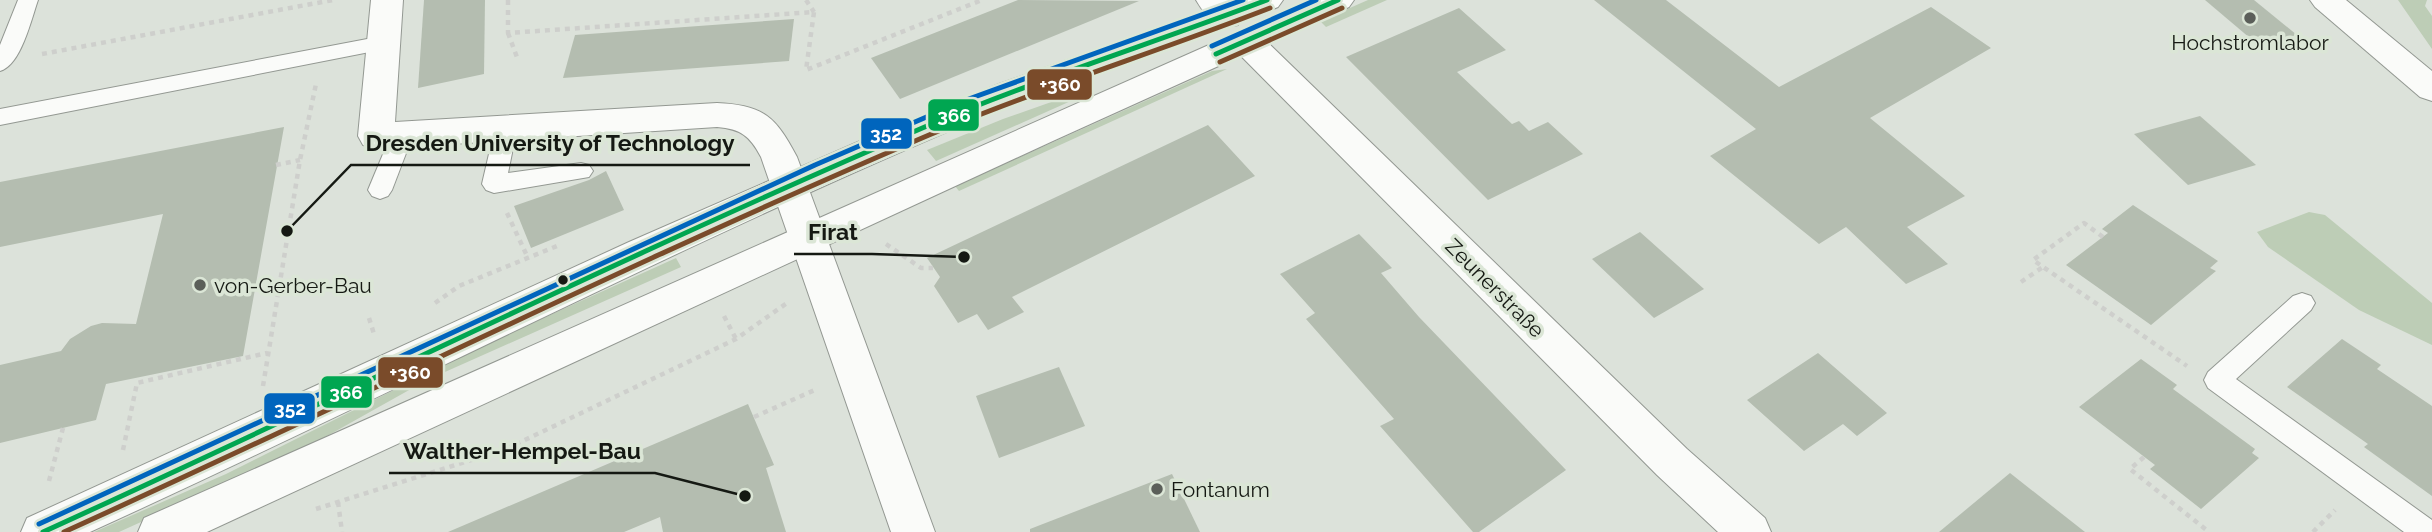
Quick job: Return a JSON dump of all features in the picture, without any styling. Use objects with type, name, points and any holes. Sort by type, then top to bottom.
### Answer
[{"type":"main road","points":[[387,0],[376,136],[741,116],[759,122],[779,157],[913,532]]},
{"type":"main road","points":[[160,532],[815,259],[926,183],[1267,0]]},
{"type":"main road","points":[[43,532],[202,462],[551,295],[789,186],[1017,88],[1228,19],[1338,0]]},
{"type":"main road","points":[[2326,0],[2358,13],[2432,89]]},
{"type":"main road","name":"Zeunerstraße","points":[[1228,19],[1672,463],[1749,532]]},
{"type":"lane","points":[[0,64],[5,60],[28,0]]},
{"type":"lane","points":[[0,117],[383,43]]},
{"type":"lane","points":[[506,128],[494,184],[581,171]]},
{"type":"lane","points":[[380,190],[402,135]]},
{"type":"lane","points":[[2302,303],[2217,380],[2426,532]]},
{"type":"path","points":[[37,54],[331,0]]},
{"type":"path","points":[[508,0],[508,33],[518,60]]},
{"type":"path","points":[[806,0],[814,12],[806,69],[982,0]]},
{"type":"path","points":[[508,33],[814,12]]},
{"type":"path","points":[[263,381],[300,160],[322,56]]},
{"type":"path","points":[[276,165],[300,160]]},
{"type":"path","points":[[494,184],[528,258]]},
{"type":"path","points":[[2103,237],[2084,223],[2034,260],[2179,362],[2217,380]]},
{"type":"path","points":[[888,244],[921,268],[933,268]]},
{"type":"path","points":[[342,532],[338,502],[506,449],[736,339],[815,259]]},
{"type":"path","points":[[2021,282],[2043,267]]},
{"type":"path","points":[[121,461],[137,383],[267,353]]},
{"type":"path","points":[[754,417],[856,372]]},
{"type":"path","points":[[46,493],[63,428]]},
{"type":"path","points":[[2144,457],[2130,469],[2209,532]]},
{"type":"green space","points":[[1368,0],[1387,0],[1326,27],[1320,21]]},
{"type":"green space","points":[[2398,0],[2427,0],[2425,6],[2432,16],[2432,49]]},
{"type":"green space","points":[[1227,69],[959,191],[955,186],[1212,71]]},
{"type":"green space","points":[[1088,89],[1091,92],[936,161],[927,150],[1003,119]]},
{"type":"green space","points":[[2309,212],[2325,215],[2432,303],[2432,345],[2359,310],[2268,247],[2257,232]]},
{"type":"green space","points":[[676,258],[681,267],[427,380],[311,445],[119,532],[94,532],[226,474],[488,343]]},
{"type":"building","points":[[424,0],[485,0],[484,74],[418,88]]},
{"type":"building","points":[[1018,0],[1139,1],[900,99],[871,58]]},
{"type":"building","points":[[1594,0],[1666,0],[1779,87],[1931,7],[1991,48],[1870,118],[1965,196],[1907,227],[1948,264],[1906,284],[1846,227],[1819,244],[1710,156],[1756,129]]},
{"type":"building","name":"Hochstromlabor","points":[[2205,0],[2254,0],[2297,35],[2257,44]]},
{"type":"building","points":[[1459,8],[1506,50],[1457,72],[1512,124],[1519,121],[1529,131],[1548,122],[1583,154],[1488,200],[1346,57]]},
{"type":"building","points":[[794,19],[789,61],[563,78],[575,35]]},
{"type":"building","points":[[2200,116],[2256,165],[2188,185],[2134,134]]},
{"type":"building","points":[[1208,125],[1255,176],[1012,297],[1024,312],[988,330],[977,314],[958,323],[934,286],[940,277],[927,258]]},
{"type":"building","name":"von-Gerber-Bau","points":[[284,127],[243,356],[106,384],[96,420],[0,443],[0,365],[61,351],[70,339],[91,326],[102,323],[136,324],[163,214],[0,247],[0,182]]},
{"type":"building","points":[[606,171],[624,210],[531,248],[514,206],[589,180]]},
{"type":"building","points":[[2133,205],[2218,261],[2210,268],[2216,271],[2151,325],[2066,265],[2108,233],[2102,229]]},
{"type":"building","points":[[1640,232],[1704,289],[1654,318],[1592,259]]},
{"type":"building","points":[[1359,234],[1392,268],[1381,273],[1419,317],[1566,470],[1479,532],[1473,532],[1380,426],[1394,419],[1306,319],[1315,313],[1280,274]]},
{"type":"building","points":[[2342,339],[2381,365],[2377,369],[2432,406],[2432,496],[2364,447],[2368,444],[2287,387]]},
{"type":"building","points":[[1818,353],[1887,413],[1857,436],[1843,424],[1804,451],[1747,400]]},
{"type":"building","points":[[2141,359],[2177,385],[2173,389],[2255,449],[2252,453],[2259,458],[2201,509],[2150,469],[2155,465],[2079,407]]},
{"type":"building","points":[[1059,367],[1085,426],[999,458],[976,396]]},
{"type":"building","points":[[748,404],[774,465],[766,468],[786,532],[663,532],[660,517],[624,532],[448,532]]},
{"type":"building","points":[[2010,473],[2085,532],[1939,532]]},
{"type":"building","name":"Fontanum","points":[[1172,474],[1200,532],[1030,532],[1030,529]]},
{"type":"transit line","name":"352","points":[[39,524],[593,266],[927,116],[1243,0]]},
{"type":"transit line","name":"366","points":[[43,532],[816,174],[1011,92],[1267,0]]},
{"type":"transit line","name":"352","points":[[1212,46],[1316,0]]},
{"type":"transit line","name":"366","points":[[1216,54],[1338,0]]},
{"type":"transit line","name":"+360","points":[[64,532],[712,232],[929,135],[1014,101],[1270,8]]},
{"type":"transit line","name":"+360","points":[[1220,62],[1342,8]]},
{"type":"place","name":"Hochstromlabor","points":[[2250,18]]},
{"type":"place","name":"Dresden University of Technology","points":[[287,231]]},
{"type":"place","name":"Firat","points":[[964,257]]},
{"type":"place","name":"von-Gerber-Bau","points":[[200,285]]},
{"type":"place","name":"Fontanum","points":[[1157,489]]},
{"type":"place","name":"Walther-Hempel-Bau","points":[[745,496]]}]
